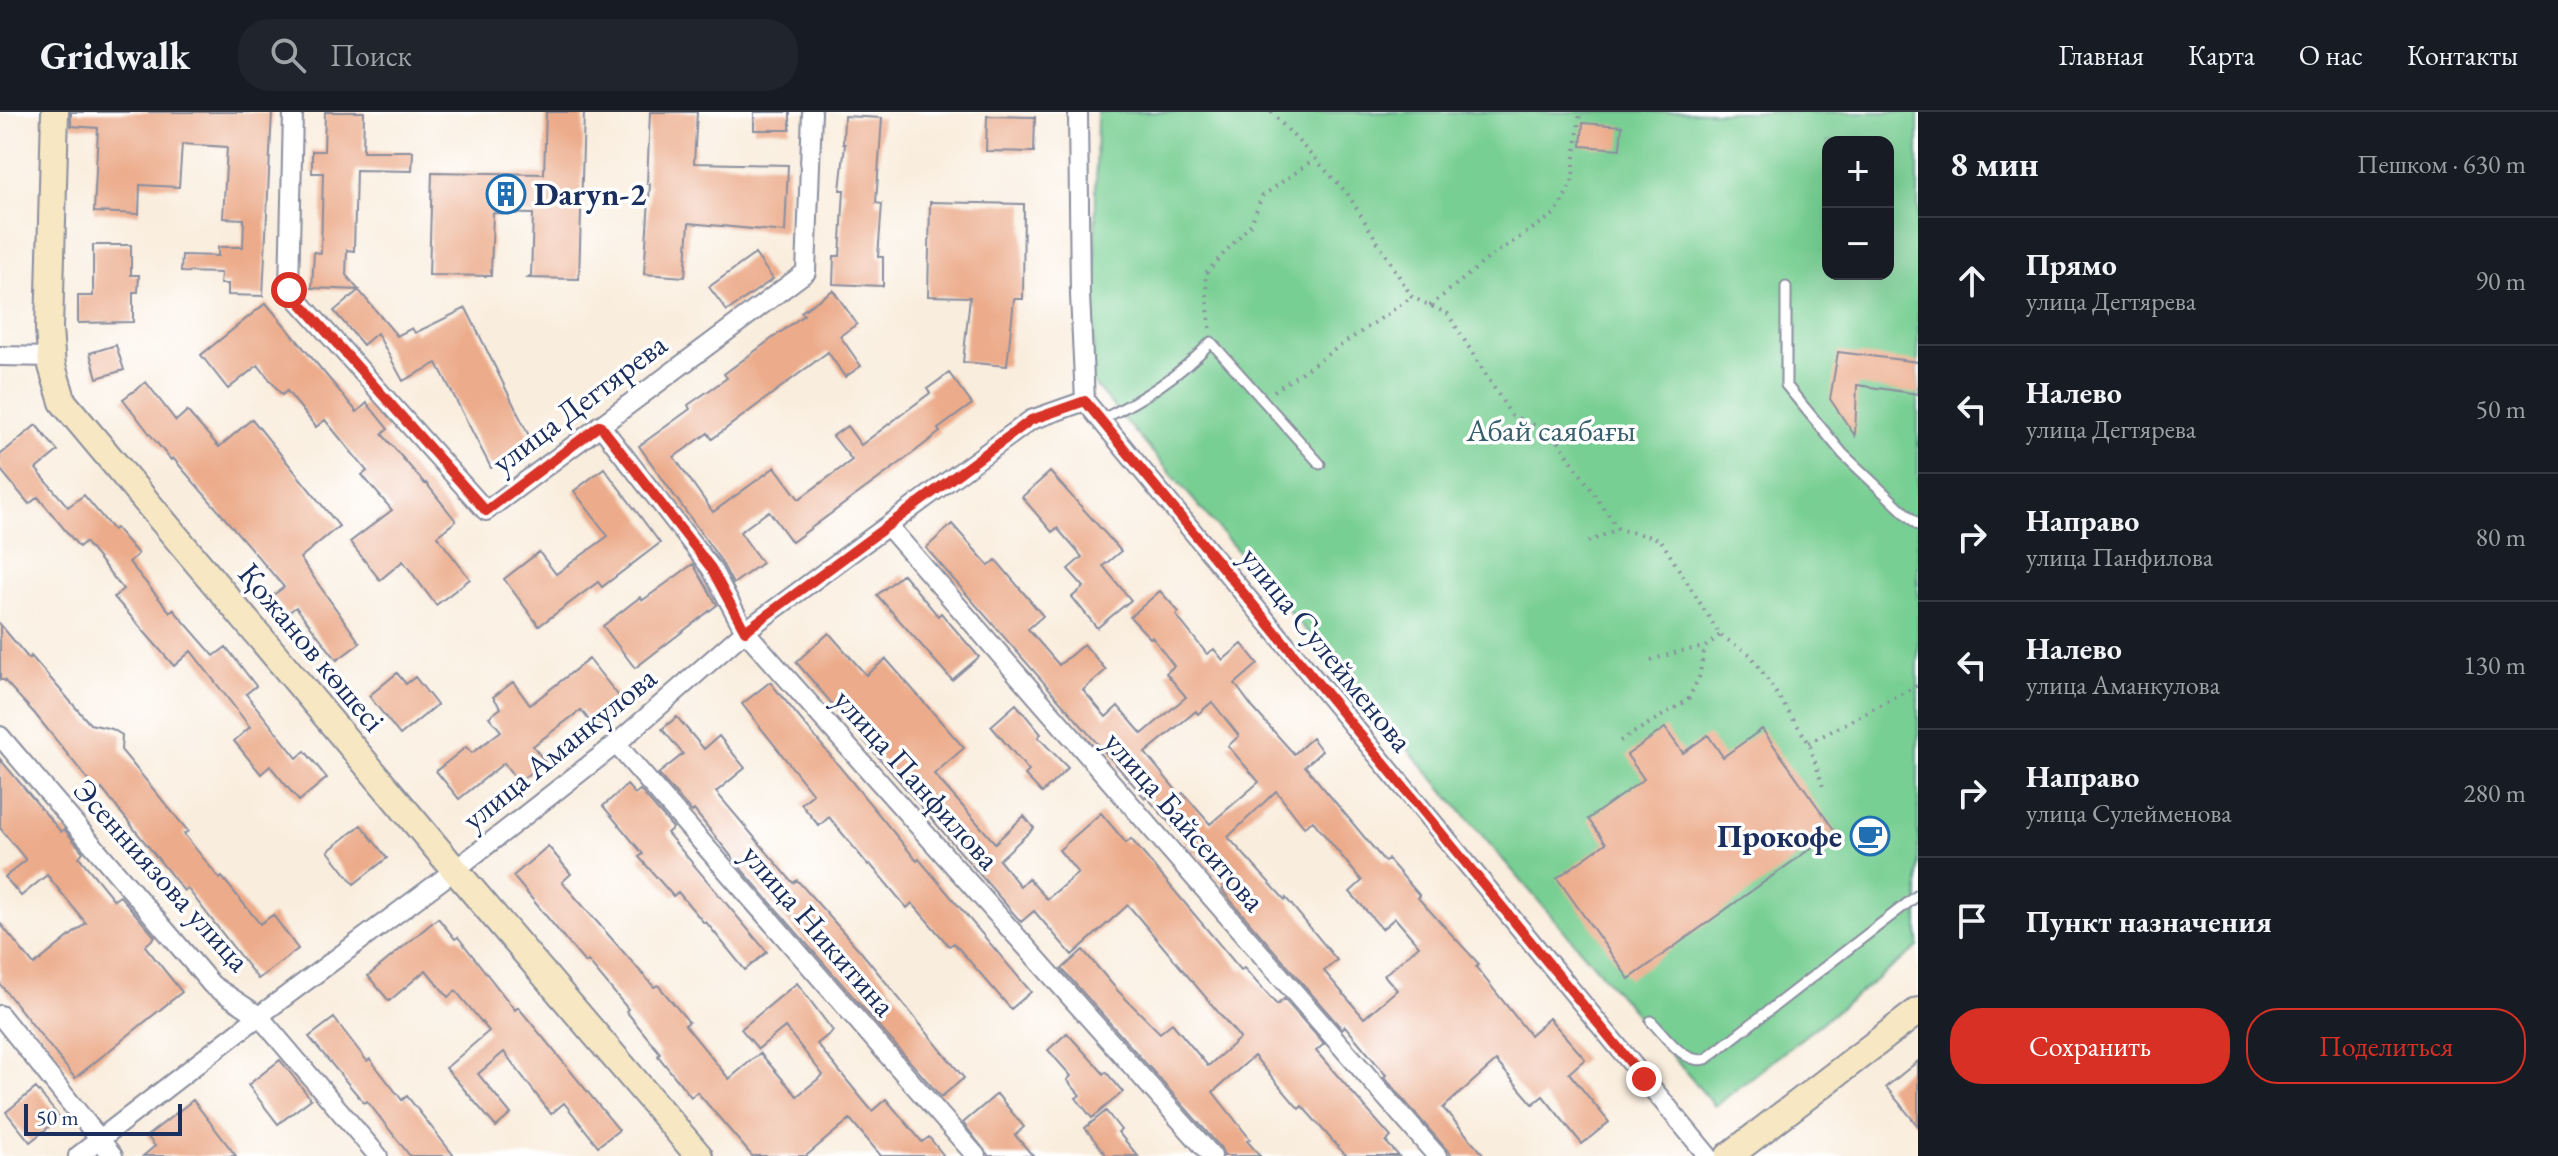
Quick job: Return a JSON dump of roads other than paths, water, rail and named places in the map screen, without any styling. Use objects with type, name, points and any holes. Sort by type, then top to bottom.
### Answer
[{"type":"main road","name":"Қожанов көшесі","points":[[55,112],[49,329],[51,357],[63,402],[699,1156]]},
{"type":"main road","points":[[1729,1156],[1916,1017]]},
{"type":"street","name":"улица Дегтярева","points":[[293,112],[289,290],[486,511],[806,272],[812,112]]},
{"type":"street","points":[[1078,112],[1080,295],[1085,401]]},
{"type":"street","points":[[0,356],[51,357]]},
{"type":"street","name":"улица Сулейменова","points":[[1085,401],[1708,1156]]},
{"type":"street","name":"улица Аманкулова","points":[[78,1156],[616,744],[745,631],[1031,420],[1085,401]]},
{"type":"street","name":"улица Панфилова","points":[[600,425],[711,568],[745,631],[1212,1156]]},
{"type":"street","name":"улица Байсеитова","points":[[888,526],[1437,1156]]},
{"type":"street","name":"Эсенниязова улица","points":[[0,736],[212,985],[259,1016],[378,1156]]},
{"type":"street","name":"улица Никитина","points":[[616,744],[976,1156]]},
{"type":"street","points":[[0,1015],[113,1156]]},
{"type":"lane","points":[[1786,287],[1786,385],[1843,454],[1918,525]]},
{"type":"lane","points":[[1101,420],[1154,391],[1187,368],[1211,342],[1320,464]]},
{"type":"lane","points":[[1651,1021],[1685,1056],[1698,1061],[1706,1059],[1918,895]]},
{"type":"place","name":"Daryn-2","points":[[506,194]]},
{"type":"place","name":"Прокофе","points":[[1870,836]]},
{"type":"park label","name":"Абай саябағы","points":[[1551,430]]}]
